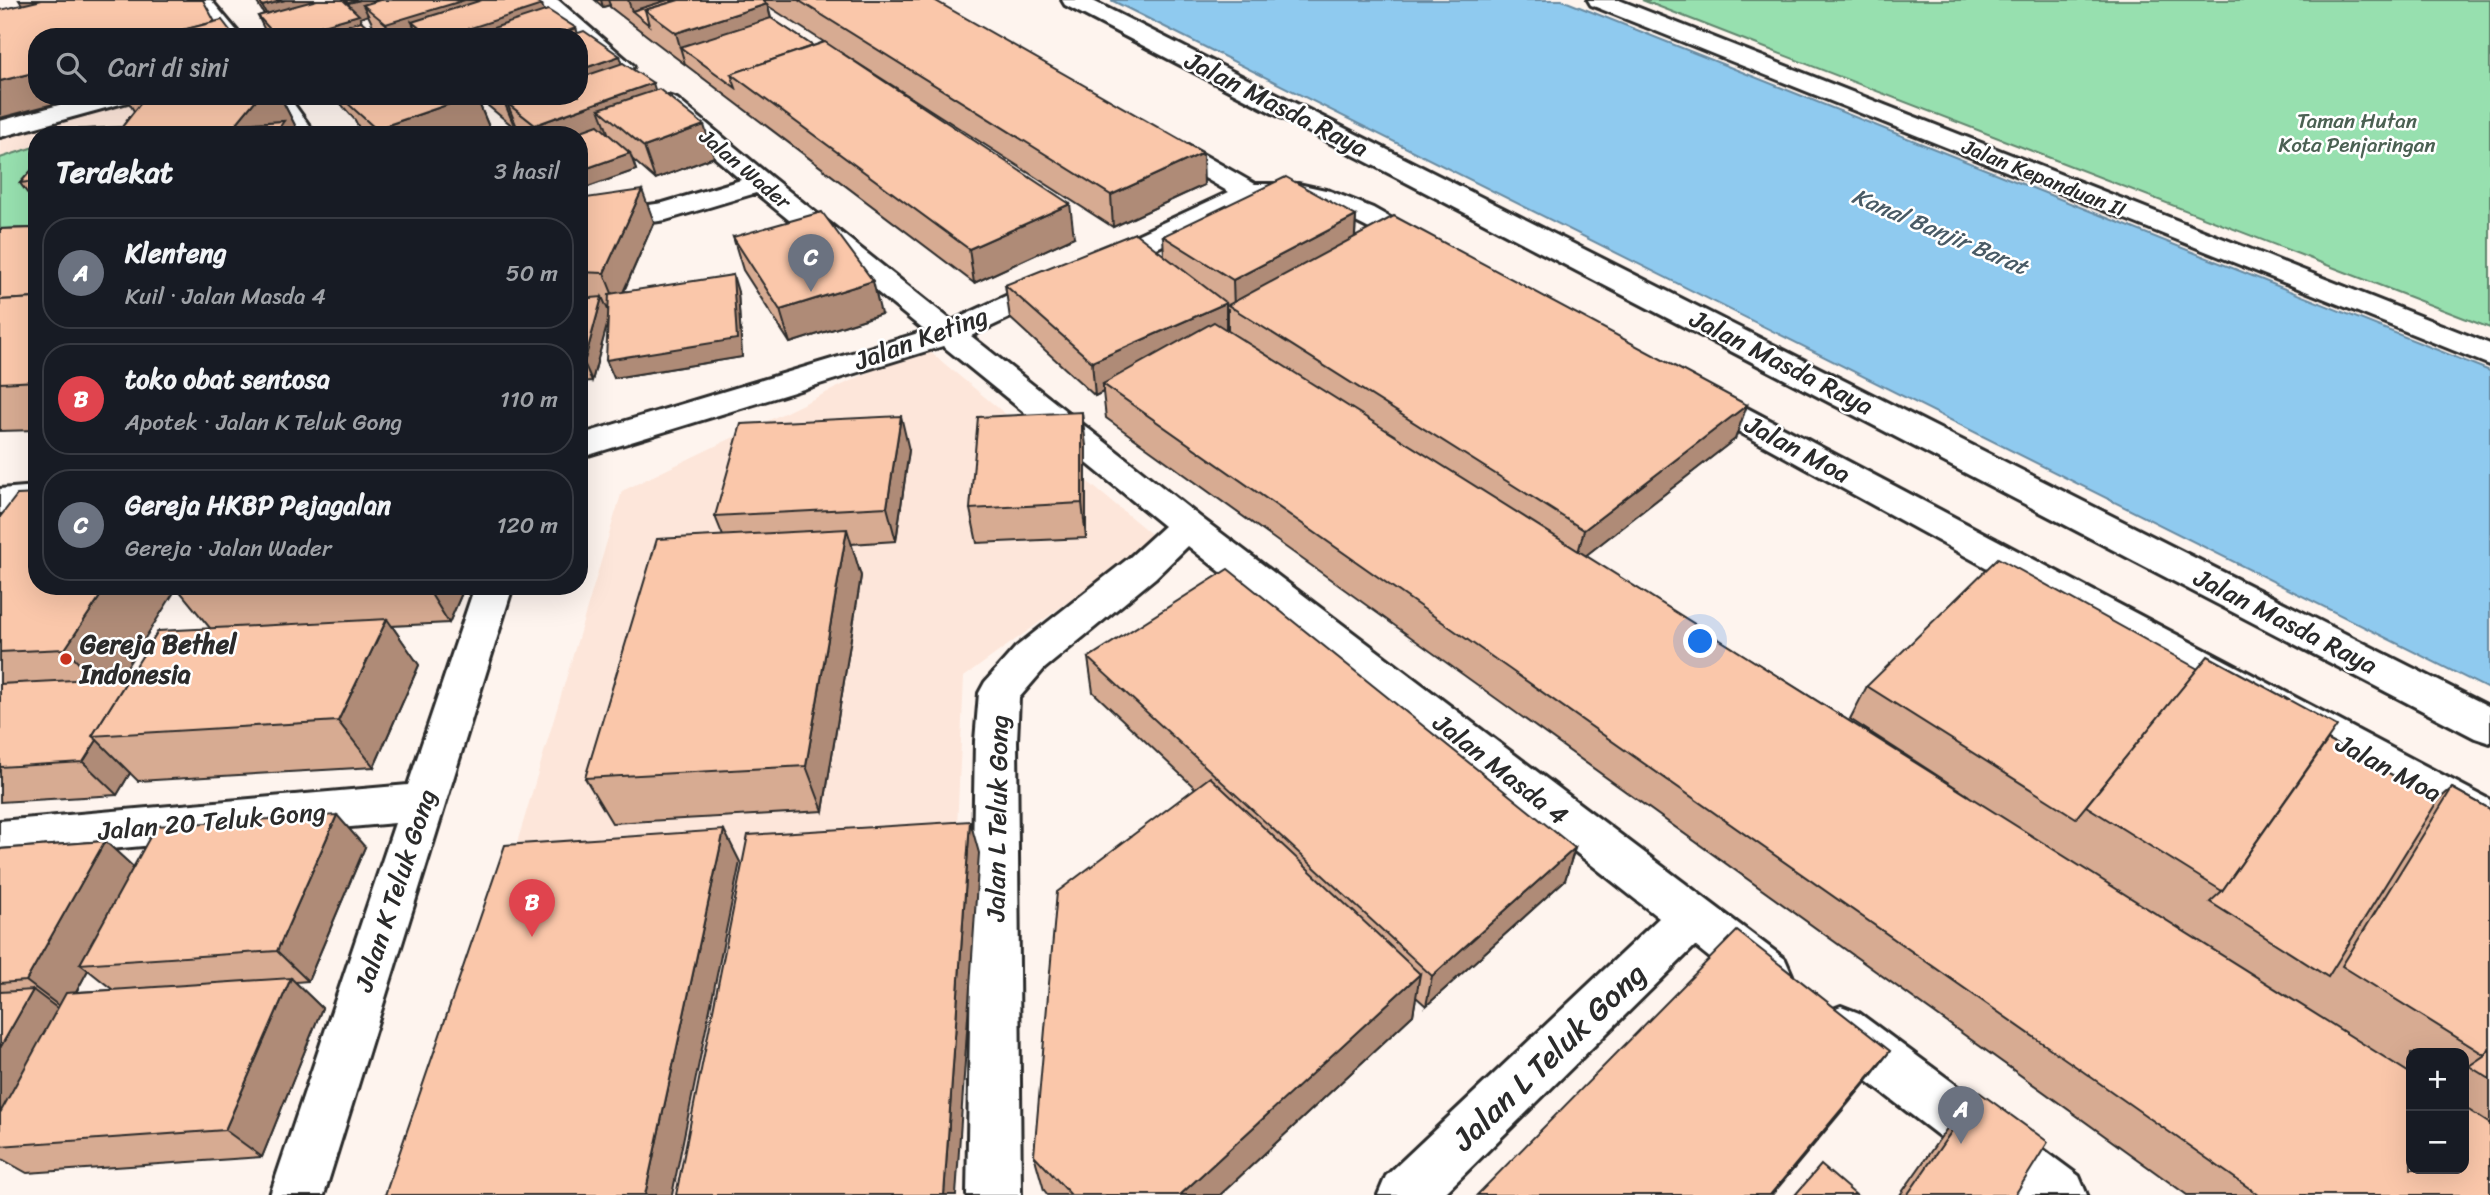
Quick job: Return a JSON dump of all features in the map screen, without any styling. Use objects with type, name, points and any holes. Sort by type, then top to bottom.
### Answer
[{"type":"street","points":[[199,0],[222,28]]},
{"type":"street","name":"Jalan Wader","points":[[544,0],[577,28]]},
{"type":"street","name":"Jalan Masda Raya","points":[[1073,0],[2490,726]]},
{"type":"street","name":"Jalan Kepanduan II","points":[[1599,0],[2490,355]]},
{"type":"street","name":"Jalan Wader","points":[[588,37],[761,183],[949,334]]},
{"type":"street","points":[[0,129],[89,105]]},
{"type":"street","points":[[281,105],[297,126]]},
{"type":"street","points":[[1143,131],[1250,193],[1269,190],[1324,196],[1450,262]]},
{"type":"street","points":[[588,223],[666,211],[761,183]]},
{"type":"street","name":"Jalan Keting","points":[[588,444],[949,334],[1250,193]]},
{"type":"street","name":"Jalan Masda 4","points":[[949,334],[1187,526],[1692,918],[2060,1195]]},
{"type":"street","name":"Jalan Moa","points":[[1670,381],[2490,822]]},
{"type":"street","points":[[0,501],[28,499]]},
{"type":"street","name":"Jalan L Teluk Gong","points":[[994,1195],[996,741],[999,692],[1030,658],[1142,568],[1187,526]]},
{"type":"street","name":"Jalan K Teluk Gong","points":[[297,1195],[491,595]]},
{"type":"street","name":"Jalan 20 Teluk Gong","points":[[0,840],[423,802]]},
{"type":"street","name":"Jalan L Teluk Gong","points":[[1405,1195],[1692,918]]},
{"type":"shaded area","points":[[109,105],[292,105],[312,126],[33,126]]},
{"type":"shaded area","points":[[28,127],[28,240],[0,242],[0,135]]},
{"type":"shaded area","points":[[923,346],[1156,538],[964,677],[940,1195],[412,1195],[622,491]]},
{"type":"green space","name":"Taman Hutan Kota Penjaringan","points":[[1642,0],[2490,0],[2490,328],[1755,44]]},
{"type":"green space","points":[[28,149],[28,228],[0,229],[0,158]]},
{"type":"water","name":"Kanal Banjir Barat","points":[[1111,0],[1562,0],[2490,371],[2490,690]]},
{"type":"building","points":[[42,0],[203,0],[215,22],[191,28],[28,28],[28,74],[0,81],[0,10]]},
{"type":"building","points":[[259,0],[285,0],[262,6]]},
{"type":"building","points":[[317,0],[343,0],[359,15],[313,28],[269,28],[258,16]]},
{"type":"building","points":[[380,0],[465,0],[386,24],[363,5]]},
{"type":"building","points":[[482,0],[534,0],[542,5],[471,28],[420,28],[412,22]]},
{"type":"building","points":[[668,0],[679,0],[645,10],[649,25],[632,11]]},
{"type":"building","points":[[679,0],[762,0],[767,4],[676,33],[645,10]]},
{"type":"building","points":[[798,0],[934,0],[1203,153],[1111,195]]},
{"type":"building","points":[[548,10],[576,28],[493,28]]},
{"type":"building","points":[[771,18],[813,46],[731,74],[736,88],[680,47]]},
{"type":"building","points":[[222,20],[228,28],[190,28]]},
{"type":"building","points":[[361,21],[369,28],[339,28]]},
{"type":"building","points":[[588,34],[620,56],[588,67]]},
{"type":"building","points":[[825,42],[1070,204],[969,249],[731,74]]},
{"type":"building","points":[[623,63],[653,83],[535,125],[510,105],[588,105],[588,75]]},
{"type":"building","points":[[659,89],[704,125],[644,147],[599,109]]},
{"type":"building","points":[[139,105],[252,105],[236,124],[284,121],[280,126],[123,126]]},
{"type":"building","points":[[349,105],[447,105],[385,126],[373,126]]},
{"type":"building","points":[[598,125],[630,153],[588,168],[588,129]]},
{"type":"building","points":[[28,174],[28,182],[20,183]]},
{"type":"building","points":[[1286,177],[1356,216],[1233,280],[1163,236]]},
{"type":"building","points":[[642,190],[604,273],[588,272],[588,198]]},
{"type":"building","points":[[822,212],[873,281],[780,310],[733,237]]},
{"type":"building","points":[[1394,216],[1747,405],[1584,530],[1228,305]]},
{"type":"building","points":[[28,228],[28,298],[0,300],[0,229]]},
{"type":"building","points":[[1135,233],[1226,303],[1092,362],[1005,285]]},
{"type":"building","points":[[733,275],[737,339],[606,360],[609,294]]},
{"type":"building","points":[[602,297],[588,348],[588,298]]},
{"type":"building","points":[[28,298],[28,381],[0,383],[0,300]]},
{"type":"building","points":[[1214,322],[2406,1071],[2406,1174],[2469,1174],[2469,1110],[2490,1124],[2490,1195],[2259,1195],[1103,384]]},
{"type":"building","points":[[1082,412],[1082,503],[970,509],[978,417]]},
{"type":"building","points":[[901,416],[887,507],[715,516],[741,424]]},
{"type":"building","points":[[28,494],[28,595],[101,595],[65,649],[0,652],[0,517],[17,495]]},
{"type":"building","points":[[847,529],[806,766],[585,778],[657,539]]},
{"type":"building","points":[[1998,558],[2198,669],[2076,818],[1867,686]]},
{"type":"building","points":[[1228,569],[1575,848],[1432,976],[1088,658]]},
{"type":"building","points":[[387,619],[338,721],[92,736],[158,631]]},
{"type":"building","points":[[2208,656],[2337,726],[2222,891],[2086,806]]},
{"type":"building","points":[[129,677],[92,736],[97,740],[83,762],[0,767],[0,684]]},
{"type":"building","points":[[2328,740],[2438,800],[2328,977],[2210,902],[2222,891]]},
{"type":"building","points":[[1210,777],[1420,974],[1180,1195],[1071,1195],[1034,1155],[1057,892]]},
{"type":"building","points":[[2452,788],[2490,809],[2490,1045],[2485,1055],[2342,966]]},
{"type":"building","points":[[337,815],[277,951],[80,964],[156,826]]},
{"type":"building","points":[[970,821],[944,1195],[676,1195],[748,835]]},
{"type":"building","points":[[724,830],[645,1195],[385,1195],[505,845]]},
{"type":"building","points":[[105,841],[26,981],[0,983],[0,849]]},
{"type":"building","points":[[1737,931],[1890,1051],[1770,1195],[1477,1195]]},
{"type":"building","points":[[291,978],[225,1130],[0,1146],[0,1113],[66,993]]},
{"type":"building","points":[[33,990],[0,1048],[0,992]]},
{"type":"building","points":[[2490,1045],[2490,1079],[2469,1066],[2485,1055]]},
{"type":"building","points":[[1979,1092],[2048,1142],[2015,1195],[1909,1195],[1908,1194]]},
{"type":"building","points":[[1821,1165],[1856,1195],[1795,1195]]},
{"type":"place","name":"Gereja HKBP Pejagalan","points":[[811,292]]},
{"type":"place","name":"Gereja Bethel Indonesia","points":[[66,659]]},
{"type":"place","name":"toko obat sentosa","points":[[532,937]]},
{"type":"place","name":"Klenteng","points":[[1961,1144]]}]
